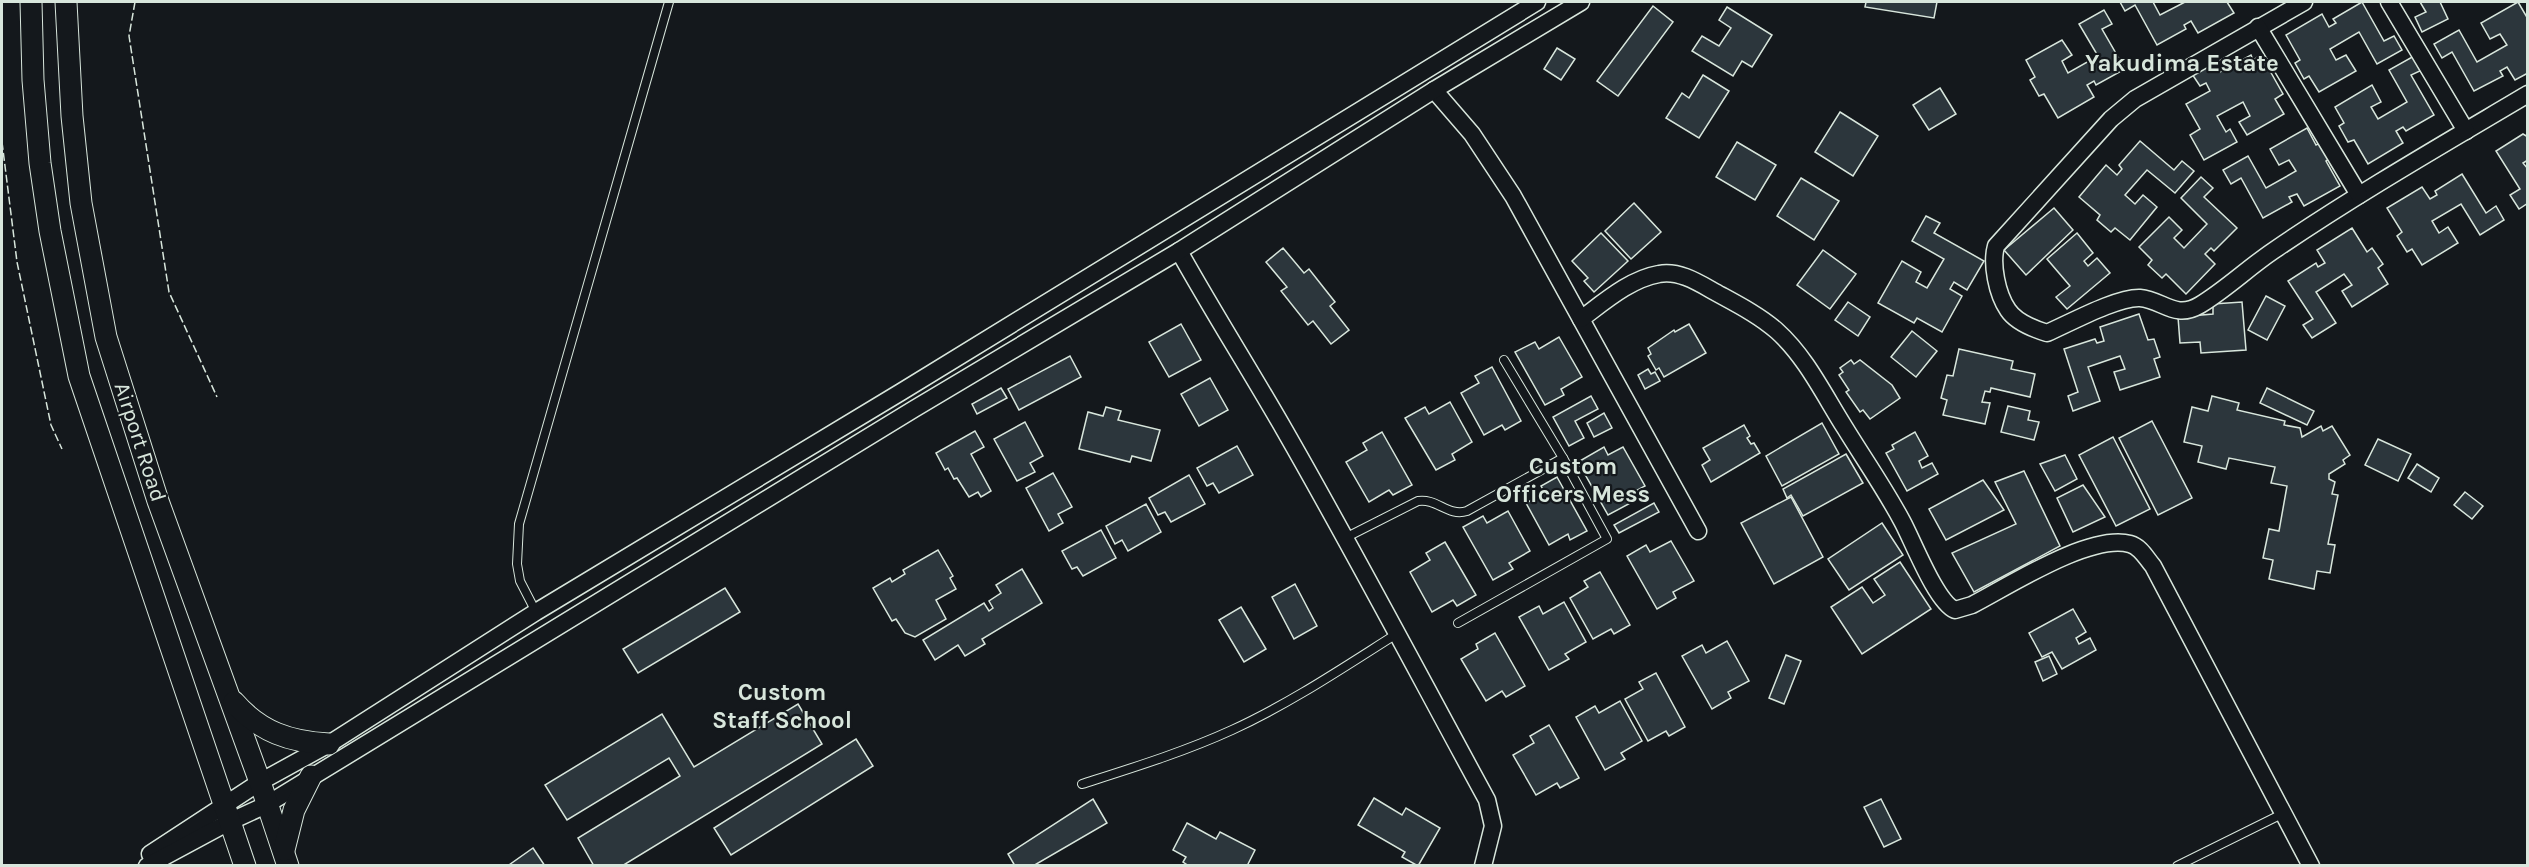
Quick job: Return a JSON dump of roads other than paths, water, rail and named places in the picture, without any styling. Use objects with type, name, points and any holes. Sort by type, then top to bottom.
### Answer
[{"type":"street","name":"Airport Road","points":[[31,2],[33,80],[40,163],[50,231],[79,376],[245,866]]},
{"type":"street","name":"Airport Road","points":[[66,2],[72,116],[81,203],[106,337],[158,501],[286,860]]},
{"type":"street","points":[[147,866],[226,813],[260,782],[329,744],[536,612],[901,392],[1537,2]]},
{"type":"street","points":[[139,866],[157,849],[226,813],[266,805],[1065,318],[1179,251],[1434,90],[1581,2]]},
{"type":"street","points":[[2304,2],[2160,83],[2127,105],[2111,119],[1996,246],[1995,267],[2008,311],[2033,329],[2048,333],[2080,317],[2138,298],[2153,300],[2175,311],[2199,306],[2273,251],[2360,195],[2528,94]]},
{"type":"street","points":[[2389,2],[2466,131]]},
{"type":"street","points":[[2258,27],[2360,195]]},
{"type":"street","points":[[1434,90],[1472,134],[1513,196],[1698,531]]},
{"type":"street","points":[[1179,251],[1345,538],[1491,809],[1493,826],[1484,866]]},
{"type":"street","points":[[1581,319],[1643,279],[1661,273],[1677,274],[1697,282],[1776,330],[1796,351],[1816,381],[1902,520],[1935,586],[1948,607],[1955,610],[1972,605],[2079,550],[2114,542],[2131,544],[2140,549],[2153,566],[2311,866]]},
{"type":"street","points":[[228,696],[244,714],[263,729],[282,737],[308,743],[329,744]]},
{"type":"street","points":[[286,860],[284,842],[294,810],[311,776]]},
{"type":"lane","points":[[536,612],[520,581],[517,556],[519,524],[669,2]]},
{"type":"lane","points":[[1458,623],[1607,539],[1563,458],[1504,360]]},
{"type":"lane","points":[[1345,538],[1418,501],[1426,500],[1453,513],[1467,511],[1563,458]]},
{"type":"lane","points":[[1082,784],[1141,765],[1232,730],[1302,694],[1398,633]]},
{"type":"lane","points":[[2177,866],[2284,813]]},
{"type":"district","name":"Yakudima Estate","points":[[2182,63]]},
{"type":"district","name":"Custom Officers Mess","points":[[1573,480]]},
{"type":"district","name":"Custom Staff School","points":[[782,706]]}]
